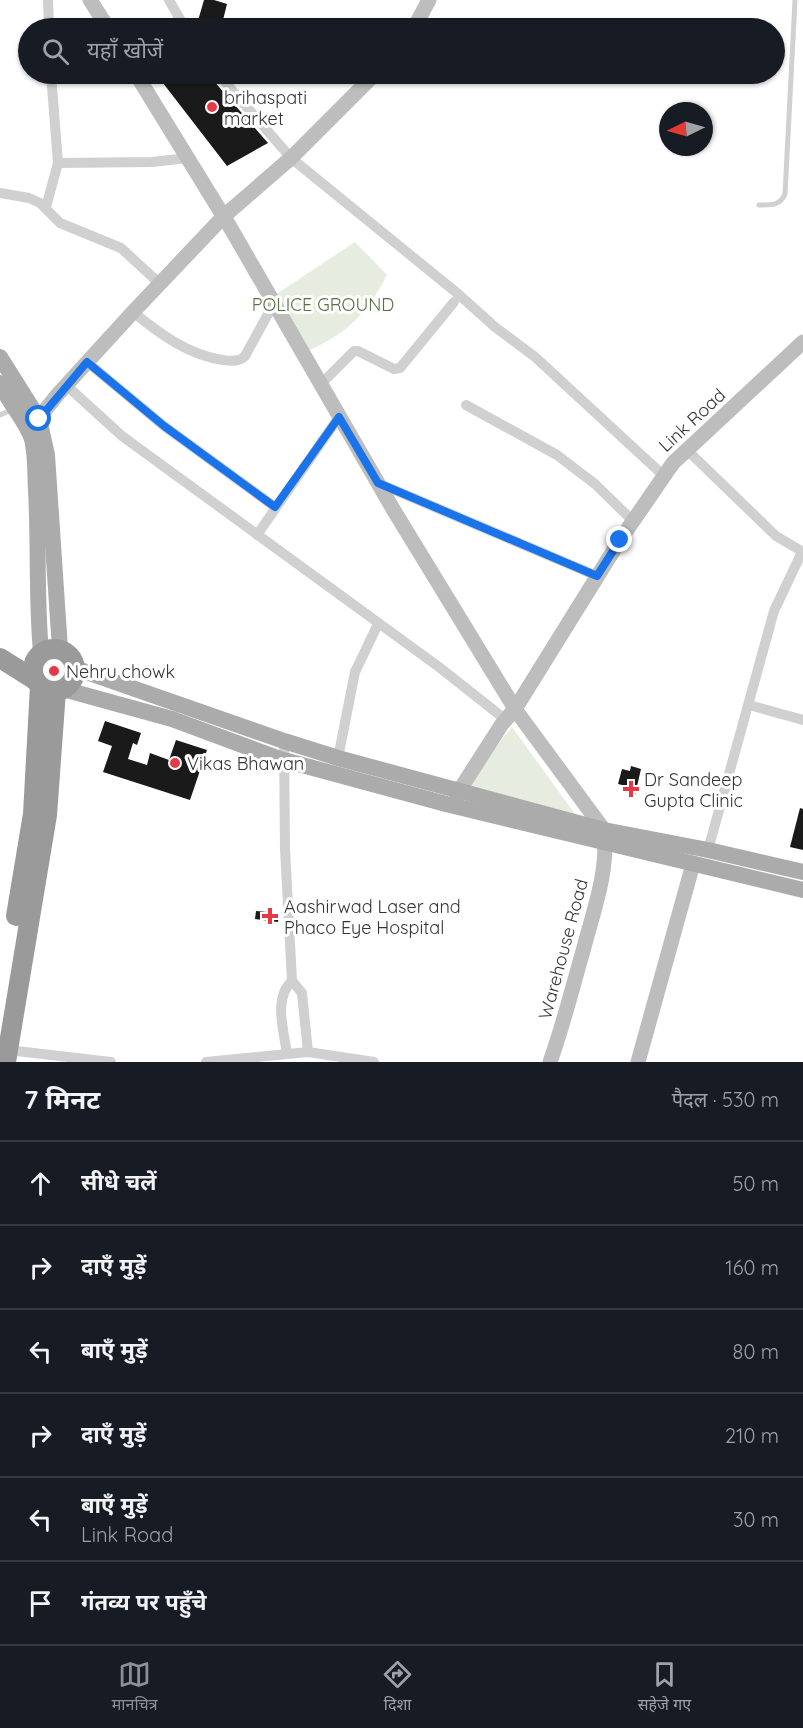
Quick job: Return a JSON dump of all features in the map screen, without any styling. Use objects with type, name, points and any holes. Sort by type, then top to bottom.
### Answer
[{"type":"highway","points":[[0,651],[68,653],[73,660],[74,676],[70,684],[49,686],[0,658]]},
{"type":"highway","points":[[7,1056],[47,815],[49,686],[33,672],[33,664],[47,652]]},
{"type":"highway","points":[[0,1021],[33,814],[49,686]]},
{"type":"main road","points":[[0,357],[33,424],[39,626],[47,652]]},
{"type":"main road","points":[[0,383],[7,412],[33,424]]},
{"type":"main road","points":[[75,668],[460,799]]},
{"type":"main road","points":[[49,686],[172,719],[284,760],[460,799],[605,837],[693,864],[803,890]]},
{"type":"main road","points":[[605,837],[708,850],[803,872]]},
{"type":"street","points":[[48,0],[49,18]]},
{"type":"street","points":[[90,0],[102,18]]},
{"type":"street","points":[[169,0],[179,18]]},
{"type":"street","points":[[419,18],[429,0]]},
{"type":"street","points":[[46,207],[58,163],[52,84]]},
{"type":"street","points":[[142,84],[224,216],[511,714],[605,837]]},
{"type":"street","points":[[227,84],[291,158],[457,293],[495,327],[534,356],[664,476]]},
{"type":"street","points":[[33,424],[87,362],[224,216],[291,158],[365,84]]},
{"type":"street","points":[[58,163],[152,162],[188,158]]},
{"type":"street","points":[[0,193],[36,200],[46,207],[60,223],[121,248],[159,284]]},
{"type":"street","points":[[321,384],[354,351],[394,369],[400,368],[454,302]]},
{"type":"street","points":[[133,312],[178,345],[214,358],[238,361],[246,356],[274,303]]},
{"type":"street","name":"Link Road","points":[[460,799],[597,576],[673,463],[803,342]]},
{"type":"street","points":[[87,362],[164,426],[275,507]]},
{"type":"street","points":[[66,386],[122,436],[378,624],[511,714]]},
{"type":"street","points":[[465,405],[557,455],[595,484],[633,521]]},
{"type":"street","points":[[257,535],[339,417]]},
{"type":"street","points":[[687,450],[776,536],[802,552],[774,611],[708,850]]},
{"type":"street","points":[[378,483],[597,576]]},
{"type":"street","points":[[338,758],[355,672],[378,624]]},
{"type":"street","points":[[749,705],[803,720]]},
{"type":"street","points":[[284,741],[285,849],[292,981],[302,993],[308,1052]]},
{"type":"street","name":"Warehouse Road","points":[[550,1062],[560,1036],[599,890],[605,837]]},
{"type":"street","points":[[638,1062],[693,864]]},
{"type":"street","points":[[287,1054],[281,1010],[284,992],[292,981]]},
{"type":"street","points":[[206,1062],[308,1052],[374,1062]]},
{"type":"street","points":[[7,1056],[111,1062]]},
{"type":"lane","points":[[759,205],[778,203],[785,194],[795,0]]},
{"type":"green space","name":"POLICE GROUND","points":[[355,242],[387,275],[372,300],[356,320],[336,336],[310,350],[275,295]]},
{"type":"green space","points":[[512,727],[575,814],[465,785]]},
{"type":"building","points":[[204,0],[227,4],[224,18],[199,18]]},
{"type":"building","name":"brihaspati market","points":[[164,84],[216,84],[268,143],[227,166]]},
{"type":"building","name":"Vikas Bhawan","points":[[105,721],[141,733],[137,745],[133,743],[128,759],[147,765],[150,753],[169,760],[176,740],[207,750],[190,800],[103,772],[112,746],[98,741]]},
{"type":"building","points":[[631,766],[641,769],[635,795],[621,791],[622,785],[618,784],[622,769],[630,771]]},
{"type":"building","points":[[800,808],[803,809],[803,850],[790,847]]},
{"type":"building","points":[[256,911],[279,913],[278,922],[255,919]]},
{"type":"place","name":"brihaspati market","points":[[212,107]]},
{"type":"place","name":"Nehru chowk","points":[[54,671]]},
{"type":"place","name":"Vikas Bhawan","points":[[175,763]]},
{"type":"place","name":"Dr Sandeep Gupta Clinic","points":[[631,789]]},
{"type":"place","name":"Aashirwad Laser and Phaco Eye Hospital","points":[[270,916]]},
{"type":"route","points":[[39,419],[87,362],[164,426],[275,507],[339,417],[378,483],[597,576],[620,540]]}]
